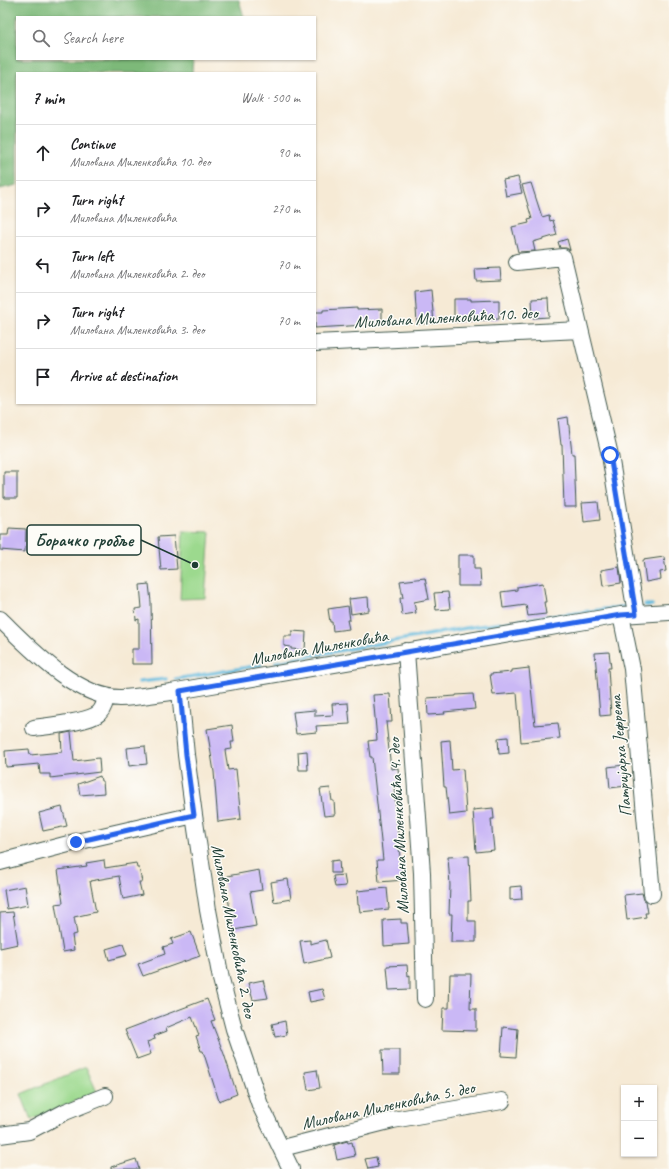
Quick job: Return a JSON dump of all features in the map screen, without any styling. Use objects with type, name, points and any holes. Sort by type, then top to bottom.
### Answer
[{"type":"street","points":[[517,262],[563,257],[610,455],[628,614]]},
{"type":"street","name":"Милована Миленковића 10. део","points":[[316,343],[580,330]]},
{"type":"street","name":"Милована Миленковића","points":[[0,619],[55,670],[71,681],[89,690],[106,696],[119,698],[180,691],[628,614],[669,612]]},
{"type":"street","name":"Патријарха Јефрема","points":[[628,614],[652,894]]},
{"type":"street","name":"Милована Миленковића 4. део","points":[[406,651],[422,873],[425,999]]},
{"type":"street","name":"Милована Миленковића 2. део","points":[[180,691],[186,755],[194,815],[208,910],[221,979],[234,1030],[260,1105],[291,1169]]},
{"type":"street","points":[[34,728],[94,716],[102,709],[106,696]]},
{"type":"street","points":[[0,862],[76,842],[194,815]]},
{"type":"street","points":[[0,1135],[29,1131],[65,1112],[105,1096]]},
{"type":"street","name":"Милована Миленковића 5. део","points":[[282,1148],[394,1120],[502,1101]]},
{"type":"green space","points":[[0,0],[239,0],[244,16],[16,16],[16,60],[193,60],[192,72],[16,72],[16,185],[0,189]]},
{"type":"green space","points":[[183,531],[210,532],[205,598],[180,599]]},
{"type":"green space","points":[[86,1067],[97,1092],[31,1120],[21,1094]]},
{"type":"building","points":[[518,177],[522,193],[506,196],[503,180]]},
{"type":"building","points":[[531,183],[542,217],[549,215],[550,221],[553,220],[557,235],[533,242],[535,251],[518,252],[512,227],[529,223],[528,220],[532,219],[522,185]]},
{"type":"building","points":[[567,239],[570,250],[560,248],[558,242]]},
{"type":"building","points":[[500,268],[501,280],[476,281],[475,269]]},
{"type":"building","points":[[431,290],[434,323],[417,324],[415,292]]},
{"type":"building","points":[[548,298],[549,317],[533,318],[532,299]]},
{"type":"building","points":[[454,299],[471,299],[471,301],[499,300],[499,319],[454,322]]},
{"type":"building","points":[[357,308],[357,310],[382,309],[382,324],[316,328],[316,312],[323,312],[323,310]]},
{"type":"building","points":[[568,417],[572,454],[574,454],[576,507],[564,507],[562,445],[558,419]]},
{"type":"building","points":[[4,472],[17,472],[17,498],[4,498]]},
{"type":"building","points":[[598,502],[600,520],[584,522],[582,503]]},
{"type":"building","points":[[9,528],[26,529],[25,552],[0,550],[0,535],[8,535]]},
{"type":"building","points":[[174,536],[177,569],[161,570],[158,537]]},
{"type":"building","points":[[458,555],[474,555],[474,569],[480,569],[481,586],[458,586]]},
{"type":"building","points":[[664,557],[666,571],[660,572],[661,579],[646,582],[643,560]]},
{"type":"building","points":[[619,567],[621,583],[603,586],[601,570]]},
{"type":"building","points":[[425,578],[429,599],[414,602],[416,613],[402,615],[400,598],[403,598],[400,581]]},
{"type":"building","points":[[543,583],[546,614],[528,616],[526,605],[503,608],[501,592],[517,590],[517,587]]},
{"type":"building","points":[[149,584],[151,602],[152,664],[132,664],[132,649],[139,649],[139,619],[136,620],[135,609],[142,608],[140,585]]},
{"type":"building","points":[[448,592],[450,609],[436,610],[434,593]]},
{"type":"building","points":[[368,597],[369,611],[351,614],[349,599]]},
{"type":"building","points":[[348,606],[350,620],[347,620],[349,629],[333,631],[328,609]]},
{"type":"building","points":[[292,631],[306,632],[305,650],[291,649],[291,647],[284,646],[284,636],[292,636]]},
{"type":"building","points":[[609,652],[611,668],[608,668],[611,715],[600,716],[595,653]]},
{"type":"building","points":[[529,668],[535,725],[558,723],[560,738],[521,742],[517,693],[493,695],[490,674],[512,672],[512,670]]},
{"type":"building","points":[[390,694],[392,722],[386,722],[391,769],[398,768],[400,786],[394,786],[400,858],[402,858],[404,880],[379,882],[377,860],[383,860],[372,757],[370,757],[368,741],[377,740],[373,695]]},
{"type":"building","points":[[473,694],[475,709],[428,715],[427,698]]},
{"type":"building","points":[[348,703],[350,724],[316,726],[317,732],[296,734],[293,712],[315,710],[315,716],[333,715],[332,704]]},
{"type":"building","points":[[232,725],[234,742],[231,742],[232,749],[225,750],[228,770],[236,769],[241,819],[218,822],[214,772],[207,729]]},
{"type":"building","points":[[71,732],[74,761],[99,758],[100,772],[50,778],[50,774],[40,774],[39,764],[6,767],[5,751],[29,749],[30,755],[62,752],[61,734]]},
{"type":"building","points":[[508,737],[509,753],[499,754],[498,738]]},
{"type":"building","points":[[450,740],[452,770],[463,769],[466,813],[449,815],[446,787],[444,787],[441,741]]},
{"type":"building","points":[[145,746],[147,764],[129,766],[127,748]]},
{"type":"building","points":[[307,751],[308,770],[299,770],[298,752]]},
{"type":"building","points":[[624,765],[626,786],[610,788],[608,767]]},
{"type":"building","points":[[100,776],[101,781],[103,781],[104,793],[80,795],[78,784]]},
{"type":"building","points":[[330,788],[332,801],[334,801],[335,815],[324,816],[320,789]]},
{"type":"building","points":[[62,807],[67,826],[43,831],[39,813]]},
{"type":"building","points":[[493,808],[494,819],[491,819],[494,850],[476,852],[473,810]]},
{"type":"building","points":[[469,856],[471,901],[468,901],[468,921],[476,921],[476,942],[451,942],[452,914],[449,914],[450,885],[448,857]]},
{"type":"building","points":[[104,860],[105,868],[136,863],[137,868],[139,868],[142,882],[139,882],[142,895],[123,899],[119,876],[90,881],[96,912],[74,917],[77,934],[72,935],[74,950],[63,952],[55,904],[63,903],[58,870],[87,866],[86,863]]},
{"type":"building","points":[[339,860],[340,873],[331,873],[331,861]]},
{"type":"building","points":[[259,870],[262,890],[250,892],[256,926],[234,930],[223,879],[228,878],[227,876]]},
{"type":"building","points":[[344,875],[346,886],[335,887],[333,876]]},
{"type":"building","points":[[288,879],[291,899],[274,902],[271,882]]},
{"type":"building","points":[[25,886],[28,905],[7,909],[4,890]]},
{"type":"building","points":[[521,886],[522,899],[510,900],[510,887]]},
{"type":"building","points":[[387,888],[389,909],[360,912],[357,891]]},
{"type":"building","points":[[642,893],[644,900],[646,901],[648,913],[645,913],[646,917],[627,920],[624,895]]},
{"type":"building","points":[[13,912],[18,944],[0,948],[0,913]]},
{"type":"building","points":[[401,919],[401,923],[407,923],[409,944],[384,946],[383,920]]},
{"type":"building","points":[[191,932],[200,956],[143,976],[138,964],[165,954],[163,947],[173,944],[171,939]]},
{"type":"building","points":[[310,940],[310,944],[326,940],[330,958],[304,964],[300,941]]},
{"type":"building","points":[[123,944],[127,955],[109,960],[106,949]]},
{"type":"building","points":[[407,965],[408,976],[410,975],[410,989],[389,990],[387,966]]},
{"type":"building","points":[[450,974],[471,974],[470,1009],[476,1009],[476,1031],[442,1030],[443,1008],[449,1008]]},
{"type":"building","points":[[263,980],[268,998],[253,1000],[248,983]]},
{"type":"building","points":[[322,989],[325,999],[310,1002],[308,992]]},
{"type":"building","points":[[207,999],[215,1020],[211,1021],[237,1094],[219,1101],[203,1051],[201,1051],[196,1036],[199,1035],[192,1017],[166,1028],[167,1031],[154,1036],[155,1039],[147,1042],[151,1054],[137,1059],[125,1030]]},
{"type":"building","points":[[285,1021],[287,1035],[275,1037],[272,1024]]},
{"type":"building","points":[[503,1027],[518,1029],[516,1057],[501,1056]]},
{"type":"building","points":[[382,1050],[400,1050],[400,1074],[383,1074]]},
{"type":"building","points":[[317,1070],[320,1088],[308,1090],[305,1072]]},
{"type":"building","points":[[347,1141],[348,1143],[352,1142],[355,1156],[337,1160],[334,1145]]},
{"type":"building","points":[[376,1157],[378,1167],[368,1169],[365,1159]]},
{"type":"building","points":[[136,1159],[139,1169],[111,1169],[111,1167]]},
{"type":"waterway","points":[[645,605],[652,605]]},
{"type":"waterway","points":[[276,662],[472,627],[628,606]]},
{"type":"waterway","points":[[176,679],[261,665]]},
{"type":"waterway","points":[[139,682],[166,679]]},
{"type":"place","name":"Борачко гробље","points":[[195,565]]},
{"type":"route","points":[[76,842],[194,815],[186,755],[180,691],[406,651],[621,615],[636,614],[610,455]]}]
